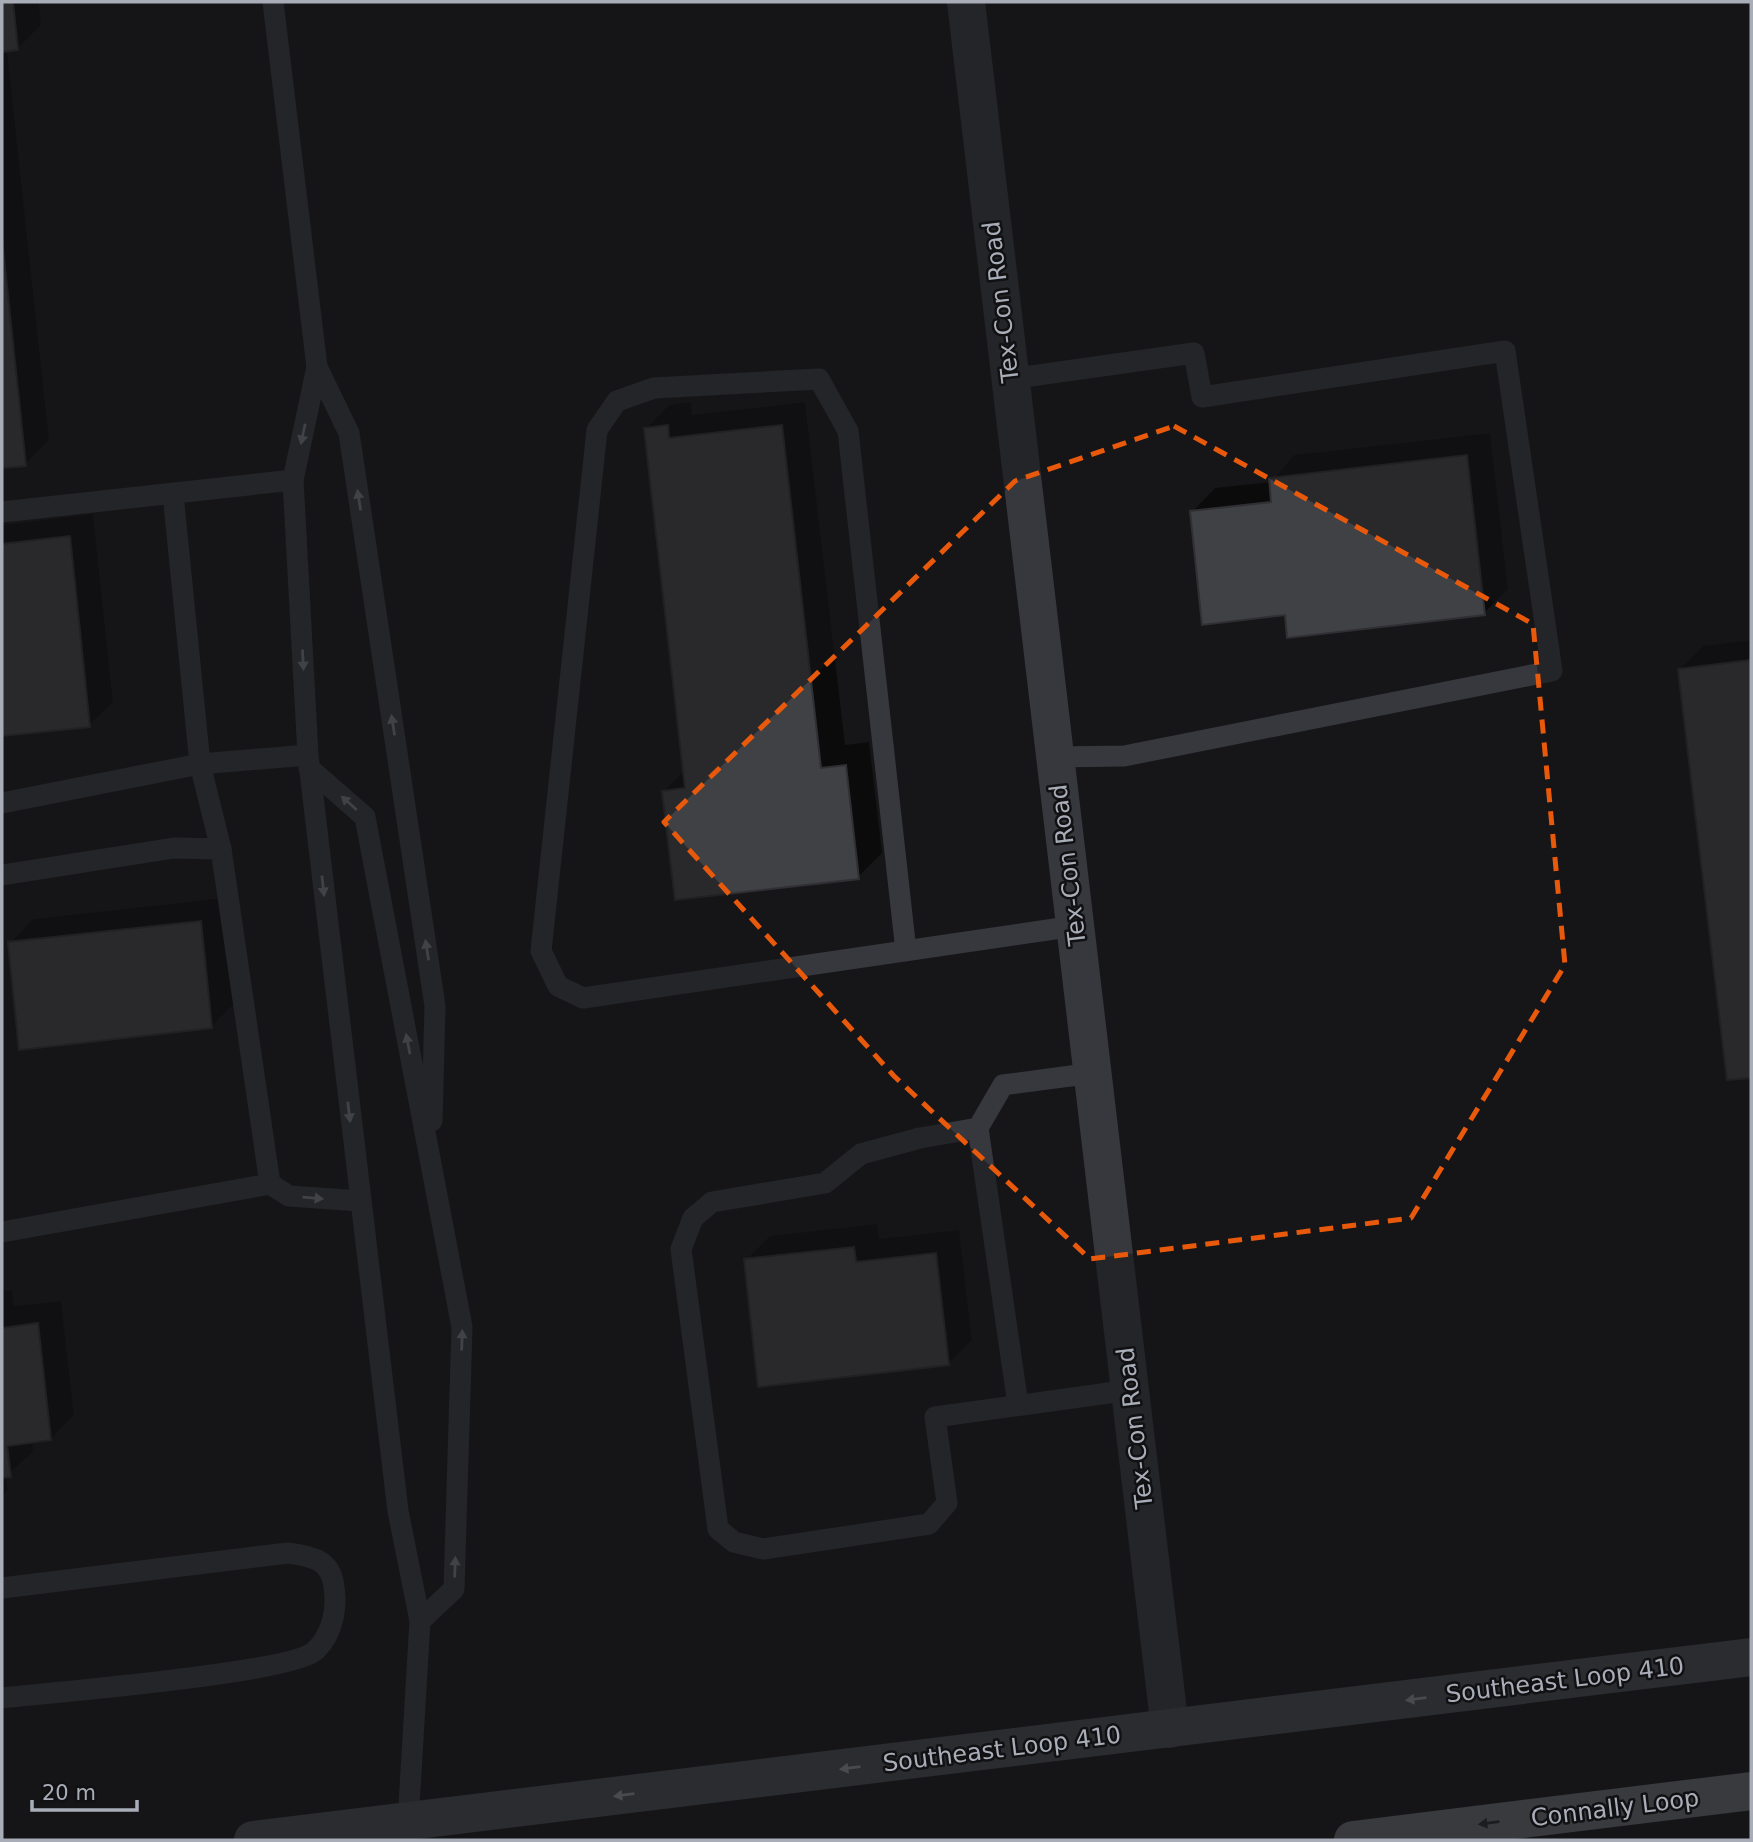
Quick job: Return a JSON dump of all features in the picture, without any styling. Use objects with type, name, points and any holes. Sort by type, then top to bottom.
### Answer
[{"type":"highway","name":"Connally Loop","points":[[1353,1840],[1751,1791]]},
{"type":"main road","name":"Southeast Loop 410","points":[[253,1840],[1751,1657]]},
{"type":"street","name":"Tex-Con Road","points":[[966,2],[1170,1729]]},
{"type":"lane","points":[[273,2],[317,367],[293,480],[308,761],[398,1511],[420,1621],[408,1822]]},
{"type":"lane","points":[[1010,379],[1194,354],[1202,397],[1505,351],[1552,671],[1124,756],[1055,757]]},
{"type":"lane","points":[[317,367],[349,433],[435,1006],[431,1165]]},
{"type":"lane","points":[[906,951],[848,431],[819,379],[654,388],[617,401],[597,430],[541,951],[558,986],[583,998],[906,951],[1075,926]]},
{"type":"lane","points":[[2,512],[293,480]]},
{"type":"lane","points":[[173,494],[200,764],[222,849],[270,1184]]},
{"type":"lane","points":[[2,803],[200,764],[308,761],[365,817],[462,1327],[454,1589],[420,1621]]},
{"type":"lane","points":[[2,875],[174,848],[222,849]]},
{"type":"lane","points":[[1018,1405],[978,1129],[1003,1085],[1093,1073]]},
{"type":"lane","points":[[978,1129],[920,1138],[861,1154],[825,1183],[712,1202],[693,1219],[681,1249],[718,1529],[734,1542],[763,1549],[929,1524],[947,1503],[935,1417],[1130,1390]]},
{"type":"lane","points":[[2,1232],[270,1184],[289,1196],[360,1201]]},
{"type":"lane","points":[[2,1588],[288,1553],[316,1557],[331,1572],[336,1597],[331,1628],[315,1652],[266,1668],[2,1698]]},
{"type":"highlighted area","points":[[1174,426],[1533,624],[1565,965],[1411,1218],[1090,1259],[894,1076],[664,822],[1015,481]]},
{"type":"building","points":[[2,2],[13,2],[18,50],[2,52]]},
{"type":"building","points":[[2,239],[26,466],[2,468]]},
{"type":"building","points":[[668,425],[669,438],[782,425],[821,768],[846,765],[859,879],[675,900],[662,791],[685,788],[644,428]]},
{"type":"building","points":[[1467,455],[1485,615],[1287,638],[1285,615],[1202,625],[1190,511],[1271,502],[1269,478]]},
{"type":"building","points":[[70,536],[90,727],[2,736],[2,544]]},
{"type":"building","points":[[1751,660],[1751,1078],[1727,1080],[1678,669]]},
{"type":"building","points":[[201,921],[212,1028],[19,1050],[8,942]]},
{"type":"building","points":[[854,1247],[856,1262],[936,1253],[949,1365],[758,1387],[744,1259]]},
{"type":"building","points":[[38,1323],[51,1440],[7,1446],[11,1477],[2,1478],[2,1328]]}]
